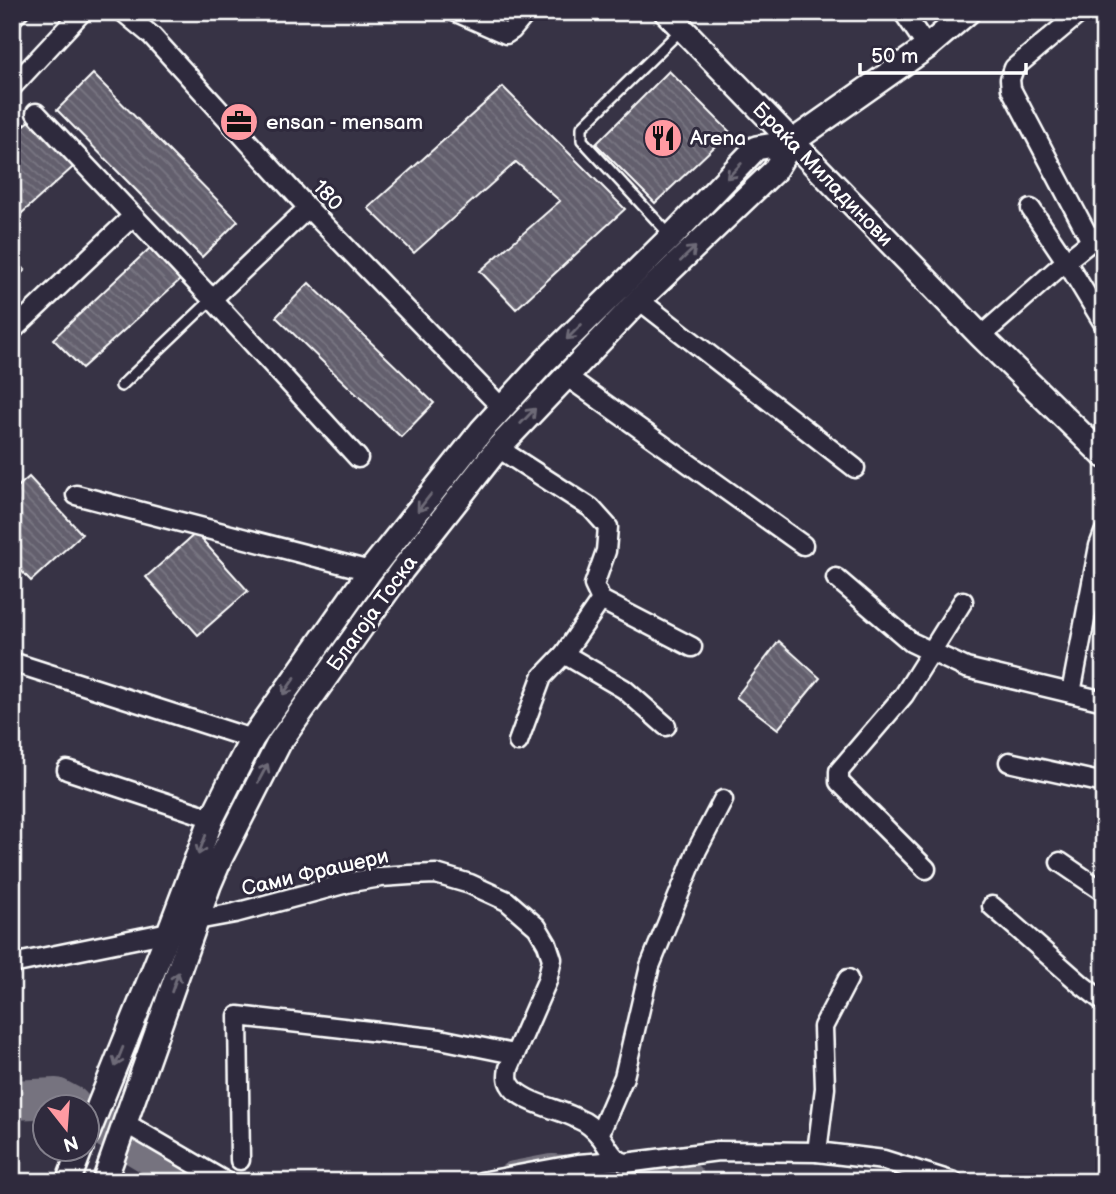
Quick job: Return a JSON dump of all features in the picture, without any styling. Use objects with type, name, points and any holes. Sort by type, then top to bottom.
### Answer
[{"type":"street","points":[[12,88],[82,12]]},
{"type":"street","name":"180","points":[[124,12],[152,37],[308,208],[501,407]]},
{"type":"street","points":[[456,12],[506,34],[527,12]]},
{"type":"street","points":[[903,12],[927,47]]},
{"type":"street","name":"Благоја Тоска","points":[[106,1177],[221,857],[279,743],[402,570],[498,448],[639,300],[775,171],[792,142],[927,47],[968,12]]},
{"type":"street","points":[[981,336],[1097,236],[1011,89],[1010,79],[1014,68],[1081,12]]},
{"type":"street","name":"Браќа Миладинови","points":[[674,21],[981,336],[1104,456]]},
{"type":"street","points":[[36,113],[358,458]]},
{"type":"street","name":"Благоја Тоска","points":[[102,1100],[212,818],[252,739],[370,571],[475,438],[546,360],[756,148],[792,142]]},
{"type":"street","points":[[212,299],[308,208]]},
{"type":"street","points":[[1031,209],[1104,324]]},
{"type":"street","points":[[12,331],[134,216]]},
{"type":"street","points":[[639,300],[855,468]]},
{"type":"street","points":[[566,376],[803,545]]},
{"type":"street","points":[[498,448],[591,508],[608,527],[606,551],[594,585],[601,600],[692,647]]},
{"type":"street","points":[[76,495],[370,571]]},
{"type":"street","points":[[1071,693],[1099,546],[1104,533]]},
{"type":"street","points":[[836,578],[911,642],[966,668],[1104,701]]},
{"type":"street","points":[[518,742],[542,677],[564,654],[601,600]]},
{"type":"street","points":[[926,869],[839,782],[839,771],[904,695],[963,601]]},
{"type":"street","points":[[564,654],[624,689],[666,726]]},
{"type":"street","points":[[12,662],[252,739]]},
{"type":"street","points":[[1009,762],[1104,783]]},
{"type":"street","points":[[67,770],[212,818]]},
{"type":"street","points":[[599,1135],[624,1077],[650,966],[696,850],[723,800]]},
{"type":"street","points":[[1060,862],[1104,892]]},
{"type":"street","name":"Сами Фрашери","points":[[197,920],[381,877],[436,874],[470,884],[507,901],[537,928],[552,959],[547,981],[514,1054],[508,1082],[514,1090],[529,1099],[579,1119],[599,1135],[618,1161]]},
{"type":"street","points":[[992,906],[1104,1002]]},
{"type":"street","points":[[12,964],[169,932]]},
{"type":"street","points":[[817,1152],[825,1088],[823,1027],[849,979]]},
{"type":"street","points":[[240,1160],[239,1016],[440,1039],[514,1054]]},
{"type":"street","points":[[128,1114],[226,1182]]},
{"type":"street","points":[[481,1182],[578,1164],[618,1161],[626,1163],[718,1151],[817,1152],[884,1160],[954,1182]]},
{"type":"lane","points":[[671,236],[582,141],[582,127],[674,21]]},
{"type":"lane","points":[[121,386],[212,299]]},
{"type":"building","points":[[12,12],[32,12],[12,34]]},
{"type":"building","name":"Arena","points":[[669,71],[730,132],[655,203],[596,144]]},
{"type":"building","points":[[93,74],[238,221],[202,257],[57,110]]},
{"type":"building","points":[[503,87],[625,209],[516,309],[480,271],[560,201],[516,162],[414,253],[368,208]]},
{"type":"building","points":[[34,117],[81,160],[12,222],[12,136]]},
{"type":"building","points":[[150,248],[180,280],[82,368],[53,339]]},
{"type":"building","points":[[12,256],[25,270],[12,282]]},
{"type":"building","points":[[309,283],[434,403],[401,437],[276,317]]},
{"type":"building","points":[[29,477],[82,534],[31,581],[12,561],[12,492]]},
{"type":"building","points":[[196,533],[248,591],[198,635],[146,577]]},
{"type":"building","points":[[779,641],[820,678],[778,729],[736,697]]},
{"type":"waterway","points":[[12,1100],[32,1099]]},
{"type":"waterway","points":[[102,1125],[180,1172],[209,1182]]},
{"type":"waterway","points":[[515,1181],[552,1174],[686,1182]]},
{"type":"place","name":"ensan - mensam","points":[[239,122]]},
{"type":"place","name":"Arena","points":[[663,138]]}]
